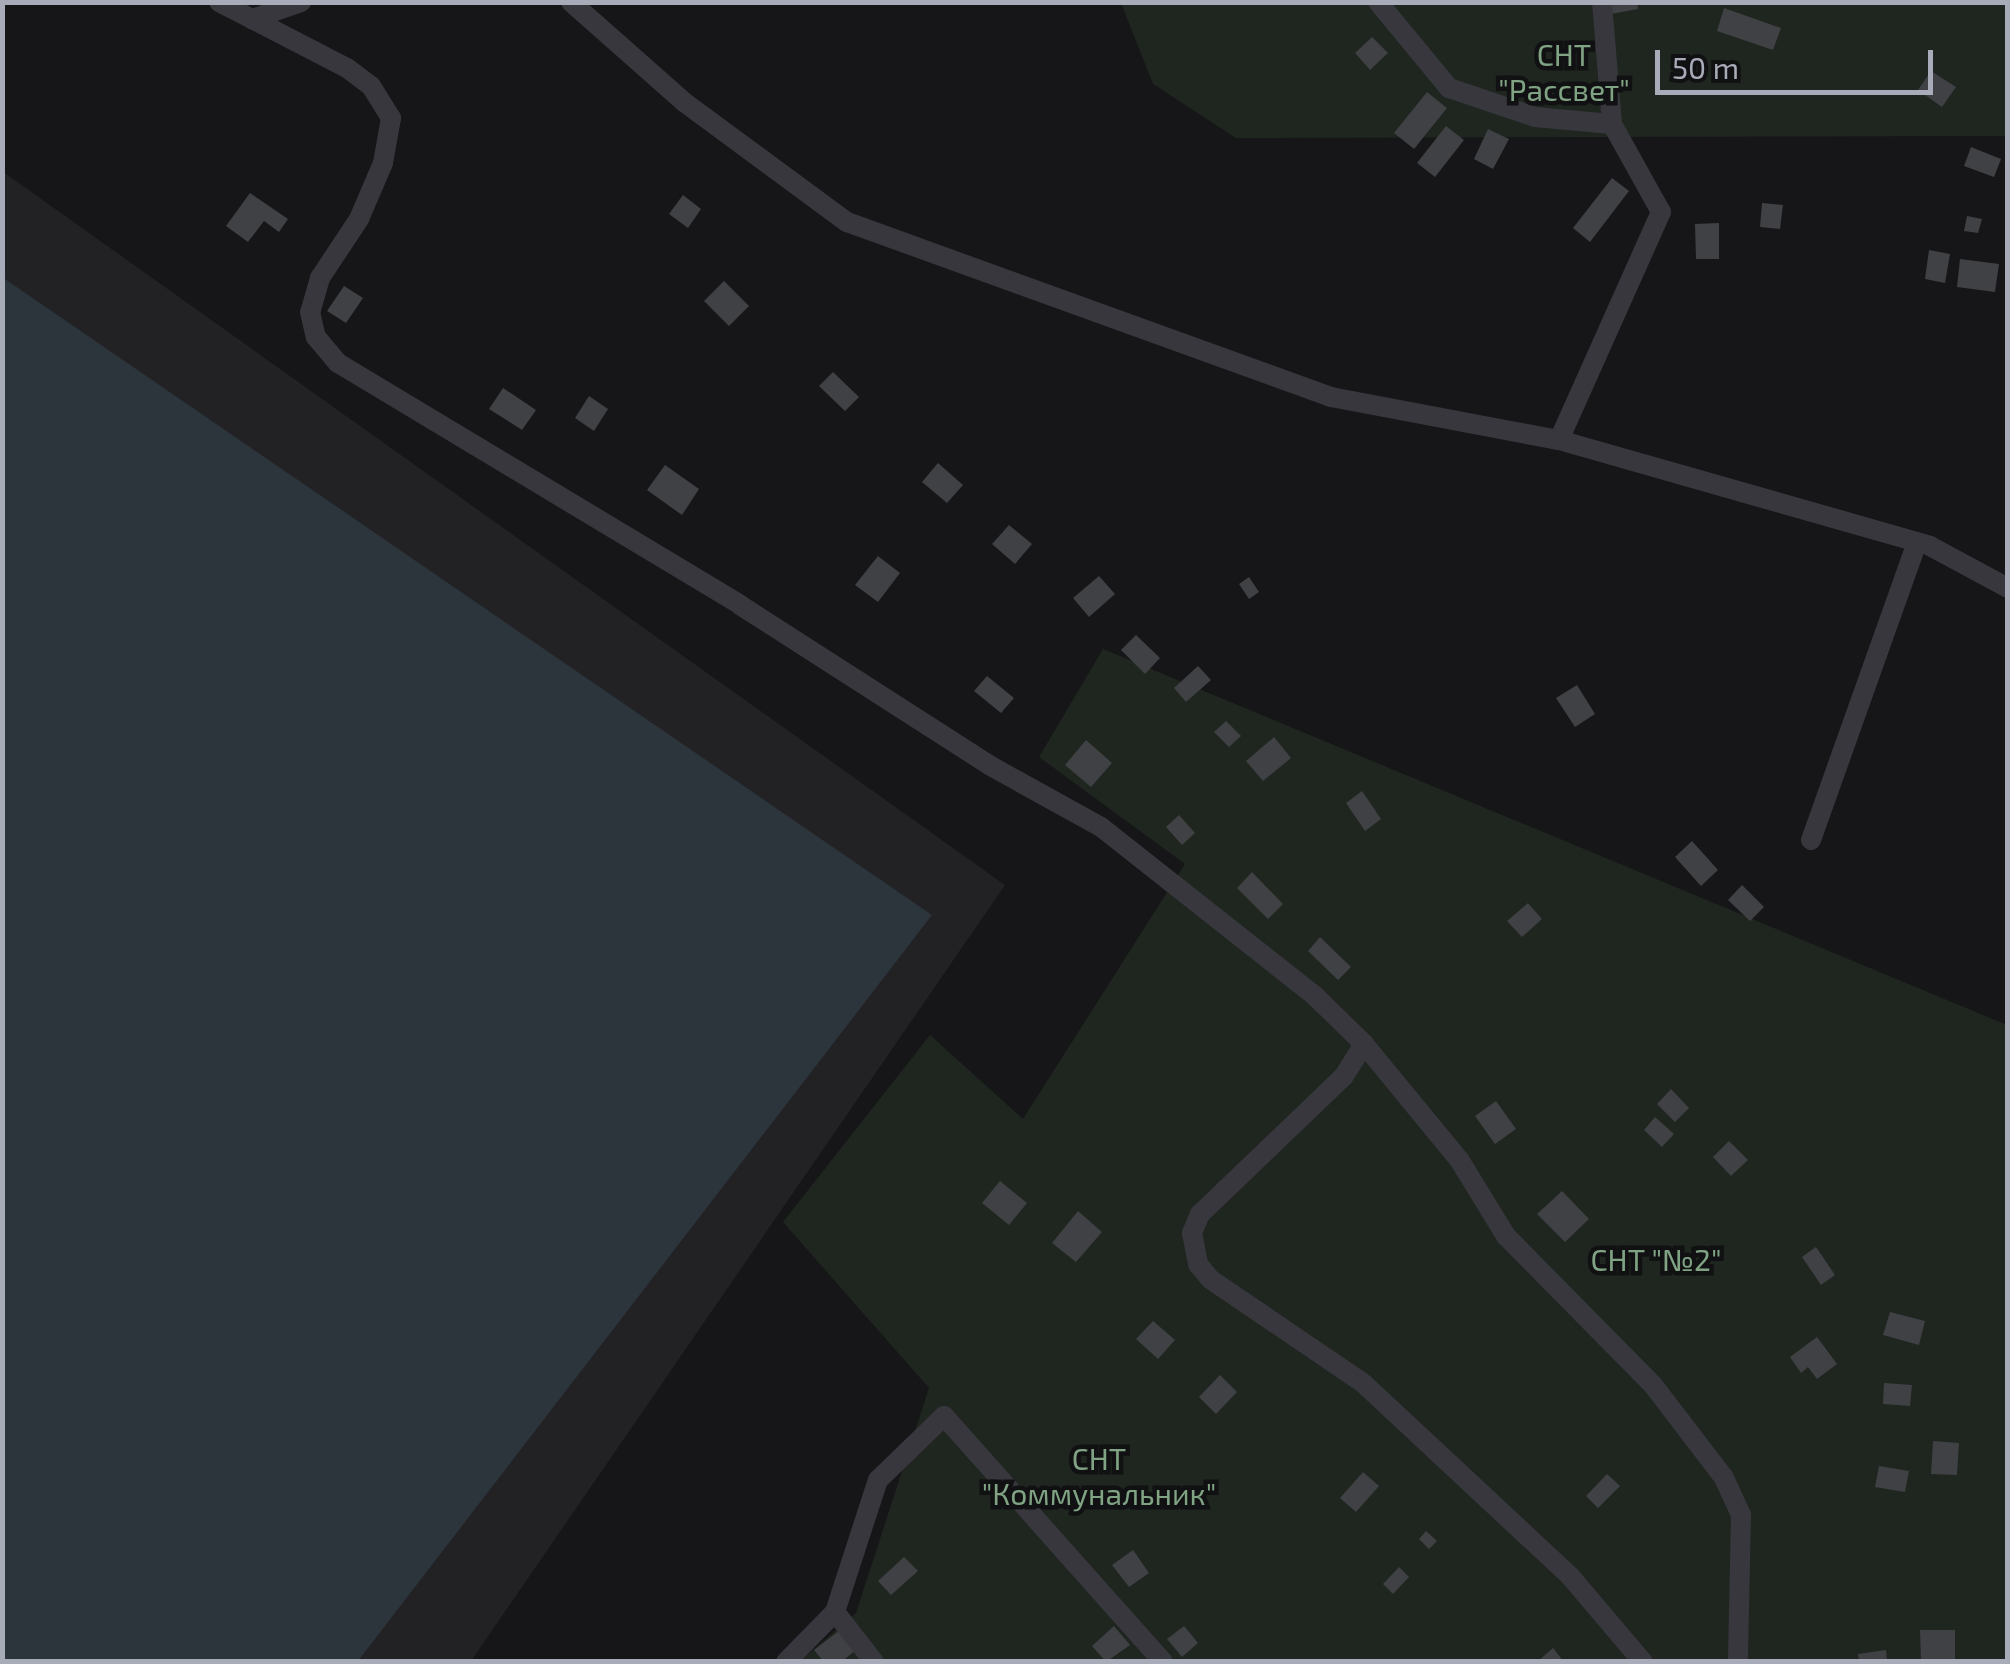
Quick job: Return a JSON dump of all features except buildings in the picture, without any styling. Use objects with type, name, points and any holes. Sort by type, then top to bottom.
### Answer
[{"type":"lane","points":[[218,2],[347,68],[371,86],[391,118],[383,163],[359,219],[320,278],[310,312],[316,337],[338,363],[1101,828],[1314,995],[1364,1044],[1460,1161],[1506,1236],[1652,1384],[1724,1478],[1741,1515],[1738,1662]]},
{"type":"lane","points":[[252,19],[301,2]]},
{"type":"lane","points":[[571,2],[684,102],[847,222],[1331,397],[1560,440],[1917,542],[2008,588]]},
{"type":"lane","points":[[1378,2],[1449,88],[1534,116],[1612,124]]},
{"type":"lane","points":[[1560,440],[1661,212],[1612,124],[1602,2]]},
{"type":"lane","points":[[1811,840],[1917,542]]},
{"type":"lane","points":[[1364,1044],[1344,1077],[1200,1214],[1192,1234],[1198,1264],[1210,1279],[1362,1383],[1570,1576],[1643,1662]]},
{"type":"lane","points":[[786,1662],[834,1612],[878,1480],[944,1416],[1163,1662]]},
{"type":"lane","points":[[834,1612],[874,1662]]},
{"type":"shaded area","points":[[2,171],[1005,885],[471,1661],[3,1661]]},
{"type":"shaded area","points":[[2,277],[932,915],[358,1661],[3,1661]]},
{"type":"green space","name":"СНТ \"Рассвет\"","points":[[1121,3],[2007,3],[2007,136],[1236,138],[1153,84]]},
{"type":"green space","name":"СНТ \"№2\"","points":[[1103,649],[2007,1025],[2007,1661],[800,1661],[856,1613],[929,1388],[783,1222],[930,1035],[1023,1119],[1185,864],[1039,757]]},
{"type":"park label","name":"СНТ \"Коммунальник\"","points":[[1099,1475]]}]
